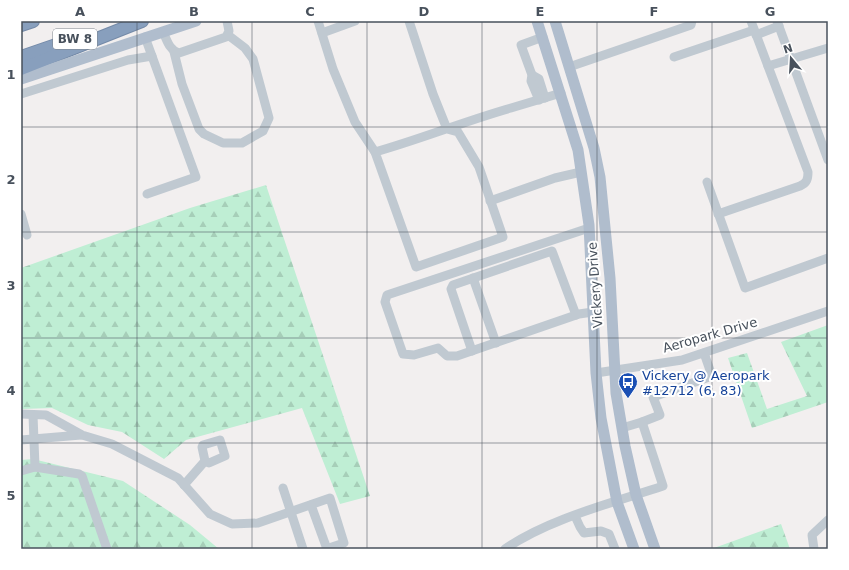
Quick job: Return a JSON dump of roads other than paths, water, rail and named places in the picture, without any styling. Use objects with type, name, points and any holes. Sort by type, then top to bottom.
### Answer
[{"type":"highway","points":[[21,25],[33,21]]},
{"type":"highway","name":"BW 8","points":[[21,57],[128,21]]},
{"type":"highway","points":[[21,69],[142,21]]},
{"type":"main road","points":[[21,79],[196,21]]},
{"type":"main road","name":"Vickery Drive","points":[[537,21],[578,150],[589,227],[596,373],[600,418],[617,502],[634,549]]},
{"type":"main road","name":"Vickery Drive","points":[[555,21],[594,148],[600,178],[610,278],[614,371],[622,428],[636,495],[655,549]]},
{"type":"main road","points":[[543,38],[559,33]]},
{"type":"main road","points":[[589,227],[604,224]]},
{"type":"street","points":[[227,21],[230,27],[228,36]]},
{"type":"street","points":[[318,21],[333,69],[355,122],[375,152],[416,267],[503,237],[479,167],[458,132],[447,130]]},
{"type":"street","points":[[322,33],[355,21]]},
{"type":"street","points":[[409,21],[433,94],[447,130]]},
{"type":"street","points":[[569,68],[691,25],[692,21]]},
{"type":"street","points":[[718,214],[800,186],[806,183],[808,178],[808,172],[751,21]]},
{"type":"street","points":[[674,56],[778,24],[828,160]]},
{"type":"street","points":[[163,32],[174,52],[182,84],[199,129],[204,134],[223,143],[242,143],[263,131],[269,118],[252,59],[245,48],[228,36]]},
{"type":"street","points":[[174,52],[179,53],[188,51],[228,36]]},
{"type":"street","points":[[145,37],[196,177],[147,194]]},
{"type":"street","points":[[542,99],[539,79],[532,75],[521,45],[543,38]]},
{"type":"street","points":[[768,66],[828,48]]},
{"type":"street","points":[[21,94],[128,60],[152,56]]},
{"type":"street","points":[[52,69],[57,82]]},
{"type":"street","points":[[375,152],[561,93]]},
{"type":"street","points":[[490,201],[555,178],[581,172]]},
{"type":"street","points":[[707,182],[745,288],[828,258]]},
{"type":"street","points":[[21,214],[27,235]]},
{"type":"street","points":[[589,227],[387,295],[385,302],[403,354],[414,355],[438,348],[448,356],[457,356],[576,315],[593,312]]},
{"type":"street","points":[[548,240],[576,315]]},
{"type":"street","points":[[472,351],[451,289],[453,285],[552,251]]},
{"type":"street","points":[[473,278],[496,343]]},
{"type":"street","name":"Aeropark Drive","points":[[596,373],[682,360],[828,311]]},
{"type":"street","points":[[622,428],[660,415],[653,396],[712,376],[704,353]]},
{"type":"street","points":[[21,414],[46,415],[82,435],[112,444],[178,478],[210,514],[232,524],[258,523],[330,498],[344,543],[326,549],[311,505]]},
{"type":"street","points":[[33,415],[35,467]]},
{"type":"street","points":[[505,549],[524,535],[663,486],[642,422]]},
{"type":"street","points":[[21,440],[82,435]]},
{"type":"street","points":[[184,485],[205,461]]},
{"type":"street","points":[[21,471],[35,467],[79,474],[82,476],[107,549]]},
{"type":"street","points":[[283,488],[303,549]]},
{"type":"street","points":[[575,516],[584,533],[601,531],[609,534],[615,549]]},
{"type":"street","points":[[814,549],[812,535],[828,520]]},
{"type":"place","name":"Vickery @ Aeropark #12712 (6, 83)","points":[[628,399]]}]
